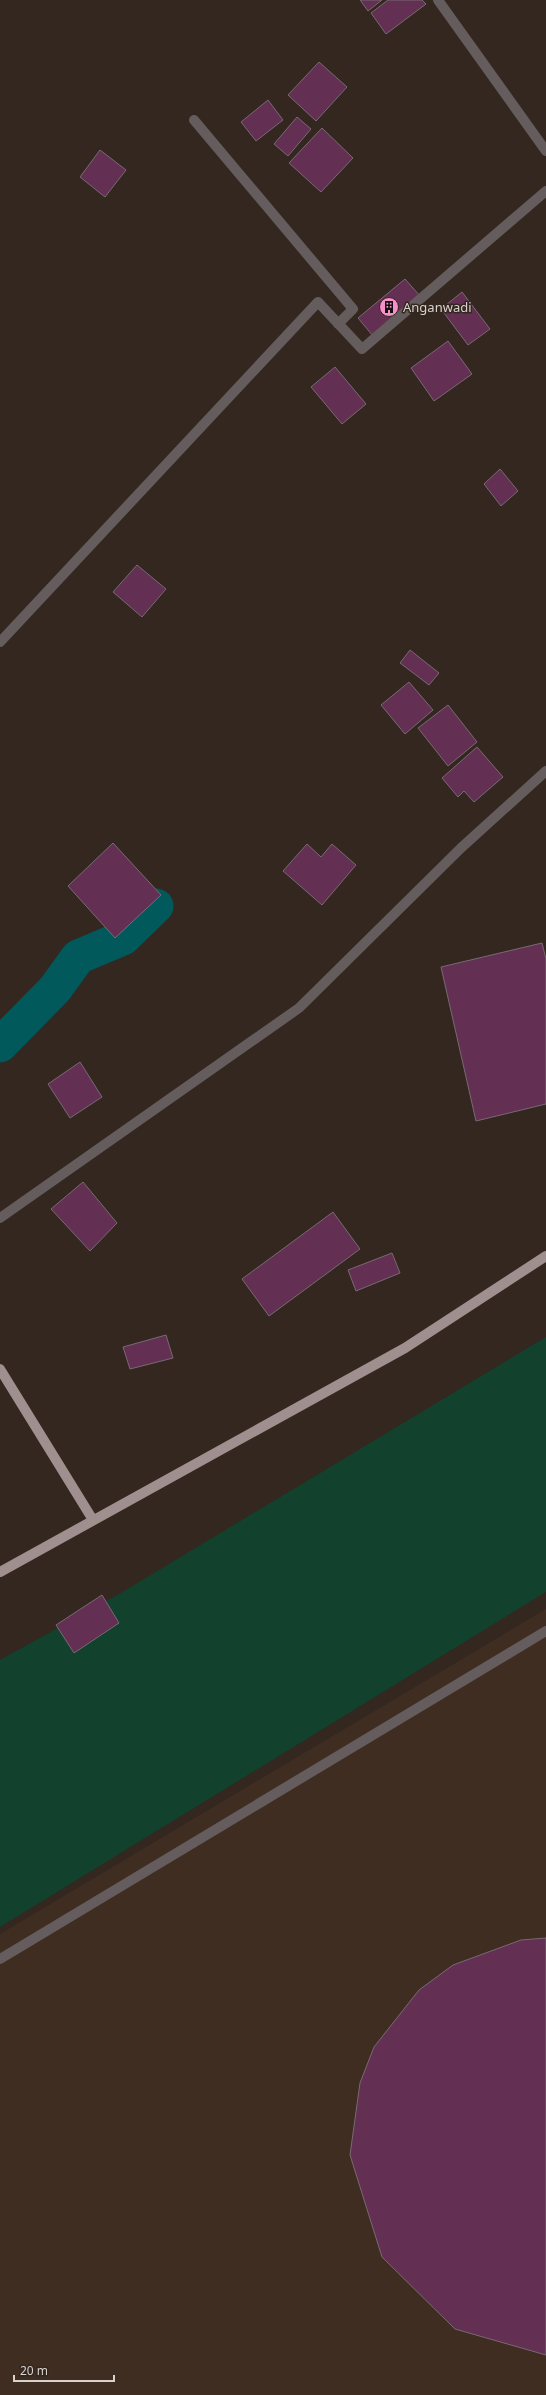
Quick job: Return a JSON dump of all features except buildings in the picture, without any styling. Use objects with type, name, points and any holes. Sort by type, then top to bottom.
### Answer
[{"type":"main road","points":[[0,1572],[406,1348],[546,1256]]},
{"type":"main road","points":[[0,1369],[93,1520]]},
{"type":"street","points":[[438,0],[546,150]]},
{"type":"street","points":[[194,120],[353,309],[338,324]]},
{"type":"street","points":[[0,642],[318,302],[362,349],[546,191]]},
{"type":"street","points":[[0,1218],[299,1008],[461,848],[546,771]]},
{"type":"street","points":[[0,1959],[546,1631]]},
{"type":"shaded area","points":[[546,1609],[546,2395],[0,2395],[0,1934]]},
{"type":"green space","points":[[546,1337],[546,1592],[0,1927],[0,1660],[119,1594]]},
{"type":"waterway","points":[[0,1045],[55,989],[78,957],[123,938],[156,906]]},
{"type":"place","name":"Anganwadi","points":[[389,307]]}]
